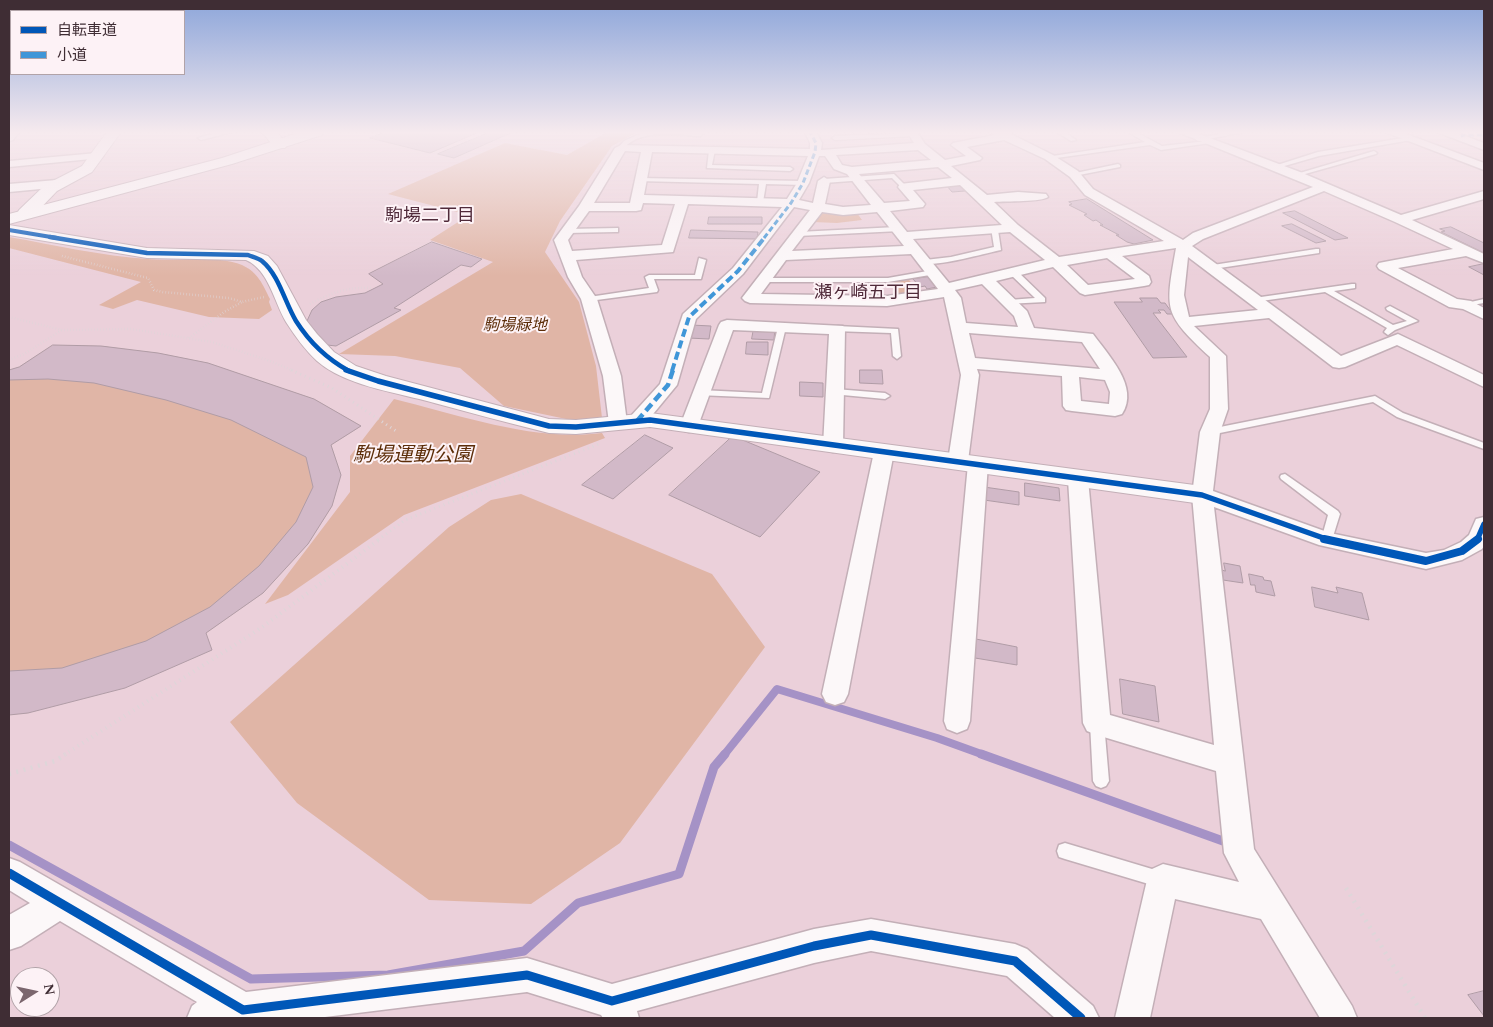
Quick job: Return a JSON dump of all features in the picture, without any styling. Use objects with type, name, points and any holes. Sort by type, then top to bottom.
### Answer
[{"type":"street","points":[[17,216],[57,184],[65,180]]},
{"type":"street","points":[[17,216],[151,180]]},
{"type":"street","points":[[602,180],[561,240],[575,277],[589,299],[628,422]]},
{"type":"street","points":[[585,207],[636,206],[640,180]]},
{"type":"street","points":[[628,422],[668,385],[689,317],[738,271],[791,203],[805,180]]},
{"type":"street","points":[[858,180],[953,298],[968,363],[970,375],[968,462],[957,721]]},
{"type":"street","points":[[1079,180],[1088,192],[1180,244],[1213,267],[1339,363],[1395,334],[1484,382]]},
{"type":"street","points":[[1307,180],[1400,219],[1484,259]]},
{"type":"street","points":[[824,181],[818,208],[750,298],[887,301],[947,290],[1056,262],[1180,244],[1323,187]]},
{"type":"street","points":[[904,187],[961,181],[984,199],[1013,228],[1056,262],[1085,290],[1144,282],[1144,279],[1109,253]]},
{"type":"street","points":[[9,188],[57,184]]},
{"type":"street","points":[[637,199],[683,200],[724,205],[760,202],[791,203],[843,211],[919,204],[904,187]]},
{"type":"street","points":[[1400,219],[1484,195]]},
{"type":"street","points":[[984,199],[1018,196],[1042,197]]},
{"type":"street","points":[[567,256],[668,249],[683,200]]},
{"type":"street","points":[[900,232],[1013,228]]},
{"type":"street","points":[[9,230],[147,253],[248,255],[261,260],[270,270],[296,321],[309,339],[326,357],[348,371],[387,384],[549,426],[576,427],[628,422],[689,426],[968,462],[1202,495],[1328,540],[1426,561],[1441,560],[1453,556],[1482,537]]},
{"type":"street","points":[[1180,244],[1177,305],[1183,322],[1218,356],[1220,409],[1210,432],[1202,495],[1239,854],[1340,1018]]},
{"type":"street","points":[[781,256],[915,250]]},
{"type":"street","points":[[1468,251],[1384,266],[1454,304],[1466,304],[1484,314]]},
{"type":"street","points":[[986,279],[1021,314],[1028,333]]},
{"type":"street","points":[[1183,322],[1271,313]]},
{"type":"street","points":[[689,426],[726,325],[837,328],[833,446]]},
{"type":"street","points":[[960,327],[1087,337],[1102,357],[1112,375],[1119,399],[1115,410],[1072,406],[1070,371]]},
{"type":"street","points":[[968,363],[1112,375]]},
{"type":"street","points":[[835,694],[884,452]]},
{"type":"street","points":[[1078,479],[1097,723],[1230,762]]},
{"type":"street","points":[[9,873],[59,902],[216,1010],[243,1010],[527,975],[617,1010],[814,946],[871,935],[1015,961],[1081,1018]]},
{"type":"street","points":[[1133,1018],[1163,880],[1270,905]]},
{"type":"street","points":[[9,934],[59,902]]},
{"type":"lane","points":[[640,180],[803,183]]},
{"type":"lane","points":[[824,181],[829,180]]},
{"type":"lane","points":[[898,180],[904,187]]},
{"type":"lane","points":[[760,202],[766,182]]},
{"type":"lane","points":[[567,231],[615,230]]},
{"type":"lane","points":[[763,280],[888,280],[951,259],[998,248],[994,230]]},
{"type":"lane","points":[[798,234],[900,232]]},
{"type":"lane","points":[[1213,267],[1316,250]]},
{"type":"lane","points":[[589,299],[654,290],[649,277],[698,277],[702,260]]},
{"type":"lane","points":[[1009,302],[1042,300],[1013,272]]},
{"type":"lane","points":[[1254,300],[1352,286]]},
{"type":"lane","points":[[1327,290],[1395,334],[1414,321],[1390,308]]},
{"type":"lane","points":[[1466,304],[1484,302]]},
{"type":"lane","points":[[700,393],[766,396],[782,327]]},
{"type":"lane","points":[[837,328],[895,331],[897,356]]},
{"type":"lane","points":[[835,392],[885,396]]},
{"type":"lane","points":[[1210,432],[1375,399],[1400,415],[1484,446]]},
{"type":"lane","points":[[1285,477],[1334,514],[1328,540]]},
{"type":"lane","points":[[1097,723],[1101,781]]},
{"type":"lane","points":[[1065,851],[1163,880]]},
{"type":"path","points":[[60,256],[148,278],[154,290],[210,295],[242,302]]},
{"type":"path","points":[[305,309],[318,299],[335,292],[374,288]]},
{"type":"path","points":[[189,338],[224,312],[242,302],[257,299]]},
{"type":"path","points":[[9,317],[62,330],[131,329],[212,342],[279,364],[332,388],[396,431]]},
{"type":"path","points":[[9,360],[24,354],[62,330]]},
{"type":"path","points":[[9,774],[55,761],[147,702],[261,628],[405,520],[620,435],[628,429],[628,422]]},
{"type":"path","points":[[1346,888],[1425,1018]]},
{"type":"green space","name":"駒場緑地","points":[[420,180],[588,180],[560,221],[545,252],[579,302],[596,366],[602,418],[571,420],[504,406],[460,368],[395,356],[339,354],[493,262],[430,240],[469,215],[388,194]]},
{"type":"green space","points":[[819,211],[857,213],[862,220],[837,223],[812,222]]},
{"type":"green space","points":[[9,237],[131,258],[160,260],[208,259],[242,265],[252,271],[262,284],[270,299],[269,302],[272,310],[259,319],[209,317],[137,300],[113,309],[99,305],[141,282],[9,248]]},
{"type":"green space","points":[[909,280],[920,292],[897,296],[894,282]]},
{"type":"green space","points":[[53,345],[101,346],[158,353],[208,363],[314,399],[361,426],[331,445],[341,475],[332,506],[308,544],[263,593],[206,633],[28,713],[9,715],[9,370],[19,367]]},
{"type":"green space","name":"駒場運動公園","points":[[394,399],[471,419],[524,430],[576,435],[602,433],[605,438],[404,515],[288,595],[265,604],[350,492],[350,456]]},
{"type":"green space","points":[[521,494],[712,574],[765,647],[620,843],[531,904],[429,900],[297,803],[230,722],[449,527],[491,500]]},
{"type":"building","points":[[961,185],[965,191],[952,192],[947,186]]},
{"type":"building","points":[[1087,199],[1153,240],[1134,244],[1127,242],[1116,235],[1119,235],[1100,225],[1103,225],[1096,220],[1093,221],[1084,215],[1087,214],[1069,205],[1072,204],[1069,202]]},
{"type":"building","points":[[1295,211],[1348,238],[1335,240],[1283,213]]},
{"type":"building","points":[[709,217],[762,217],[762,224],[708,224]]},
{"type":"building","points":[[1292,224],[1326,241],[1316,243],[1282,226]]},
{"type":"building","points":[[1451,227],[1484,243],[1484,253],[1441,232],[1445,231],[1440,229]]},
{"type":"building","points":[[691,230],[758,232],[757,239],[689,238]]},
{"type":"building","points":[[432,242],[482,259],[471,267],[461,265],[394,308],[401,310],[336,346],[327,345],[307,321],[312,310],[321,302],[336,297],[365,293],[383,284],[369,274]]},
{"type":"building","points":[[1484,264],[1484,275],[1469,267]]},
{"type":"building","points":[[928,277],[937,287],[927,289],[925,286],[920,287],[913,279]]},
{"type":"building","points":[[1140,298],[1157,298],[1161,303],[1165,303],[1173,314],[1167,314],[1164,310],[1158,310],[1161,313],[1153,313],[1187,357],[1153,358],[1114,302],[1142,302]]},
{"type":"building","points":[[691,325],[711,326],[709,339],[688,338]]},
{"type":"building","points":[[754,328],[775,328],[774,340],[752,339]]},
{"type":"building","points":[[747,342],[768,342],[768,355],[746,354]]},
{"type":"building","points":[[53,345],[101,346],[158,353],[208,363],[314,399],[361,426],[331,445],[341,475],[332,506],[308,544],[263,593],[206,633],[212,650],[125,688],[28,713],[9,715],[9,671],[62,668],[146,641],[210,607],[259,566],[296,522],[313,487],[306,457],[231,420],[166,400],[94,383],[48,379],[9,380],[9,370],[19,367]]},
{"type":"building","points":[[860,370],[882,370],[883,384],[860,383]]},
{"type":"building","points":[[800,382],[823,383],[823,397],[800,396]]},
{"type":"building","points":[[645,435],[673,448],[613,499],[582,485]]},
{"type":"building","points":[[733,436],[820,472],[760,537],[669,495]]},
{"type":"building","points":[[1025,483],[1059,488],[1060,501],[1025,496]]},
{"type":"building","points":[[984,487],[1019,492],[1019,505],[984,500]]},
{"type":"building","points":[[1224,563],[1240,566],[1243,583],[1223,580],[1222,570],[1225,571]]},
{"type":"building","points":[[1249,574],[1271,581],[1275,596],[1256,592],[1255,585],[1251,585]]},
{"type":"building","points":[[1312,587],[1338,593],[1336,587],[1362,593],[1369,620],[1315,607]]},
{"type":"building","points":[[976,639],[1017,647],[1017,665],[975,658]]},
{"type":"building","points":[[1120,679],[1155,686],[1159,722],[1123,714]]},
{"type":"building","points":[[1484,991],[1484,1016],[1468,995]]},
{"type":"waterway","points":[[724,755],[777,689],[937,738],[984,755]]},
{"type":"waterway","points":[[9,845],[251,979],[388,975],[524,951],[578,903],[679,874],[714,767],[725,754]]},
{"type":"waterway","points":[[981,754],[1223,841]]},
{"type":"marked path","points":[[637,421],[668,385],[689,317],[738,271],[791,203],[804,180]]},
{"type":"cycle path","points":[[9,230],[147,253],[248,255],[261,260],[270,270],[296,321],[309,339],[326,357],[348,371],[378,381],[549,426],[576,427],[650,420],[1202,495],[1327,540],[1426,561],[1446,557],[1468,548],[1478,539],[1484,524]]},
{"type":"cycle path","points":[[9,873],[243,1010],[527,975],[612,1001],[814,946],[871,935],[1015,961],[1081,1018]]},
{"type":"district","name":"駒場二丁目","points":[[430,217]]},
{"type":"district","name":"瀬ヶ崎五丁目","points":[[868,294]]}]
